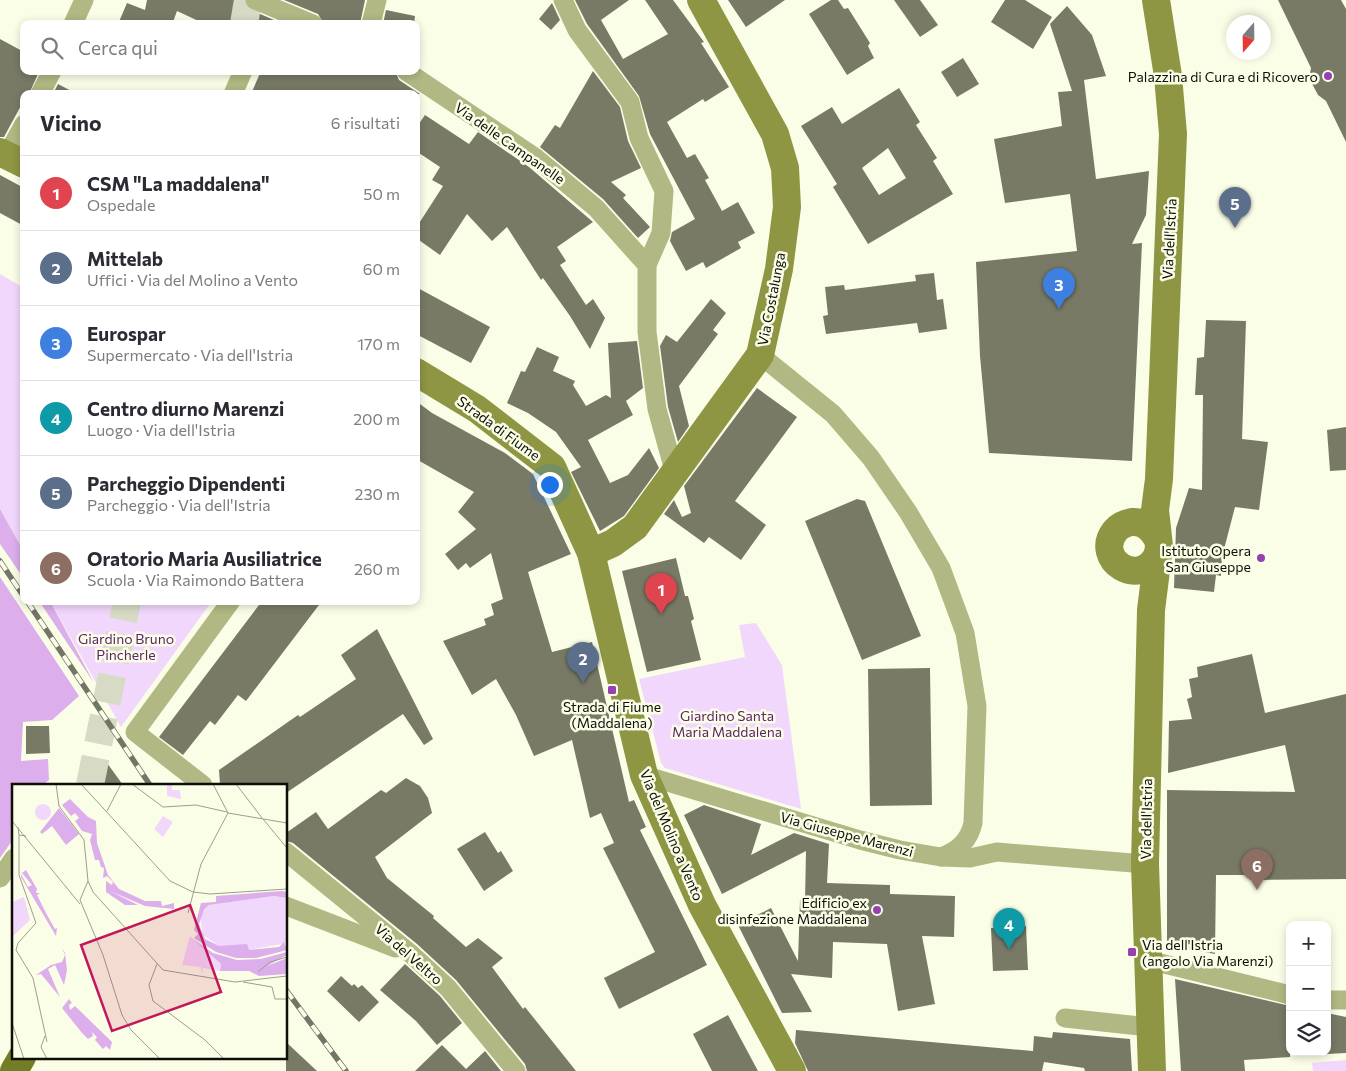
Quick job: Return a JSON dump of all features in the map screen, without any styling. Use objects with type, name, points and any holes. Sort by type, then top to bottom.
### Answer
[{"type":"main road","name":"Via Costalunga","points":[[591,553],[613,543],[635,527],[760,355],[780,260],[787,207],[786,168],[775,134],[701,0]]},
{"type":"main road","name":"Via dell'Istria","points":[[1152,1071],[1149,1027],[1145,864],[1151,610],[1157,546],[1155,510],[1159,479],[1173,134],[1168,76],[1156,0]]},
{"type":"main road","name":"Strada di Fiume","points":[[420,374],[476,408],[552,467],[591,553]]},
{"type":"main road","name":"Via dell'Istria","points":[[1151,610],[1147,594],[1132,571],[1117,564],[1110,550],[1113,534],[1118,528],[1133,522],[1143,510],[1159,479]]},
{"type":"main road","points":[[1132,571],[1148,567],[1157,546],[1148,526],[1133,522]]},
{"type":"main road","name":"Via del Molino a Vento","points":[[591,553],[644,775],[702,905],[792,1071]]},
{"type":"street","points":[[75,20],[84,0]]},
{"type":"street","points":[[255,0],[270,16],[292,20]]},
{"type":"street","points":[[372,20],[377,0]]},
{"type":"street","points":[[563,0],[577,30],[630,102],[639,138],[664,191],[661,233],[647,265],[647,332],[657,410],[675,474]]},
{"type":"street","points":[[42,90],[50,75]]},
{"type":"street","points":[[235,90],[241,75]]},
{"type":"street","name":"Via delle Campanelle","points":[[412,75],[536,158],[596,208],[647,265]]},
{"type":"street","points":[[10,157],[20,133]]},
{"type":"street","points":[[760,355],[833,414],[871,458],[908,512],[941,568],[965,633],[976,706],[973,823],[971,833],[954,853],[940,857]]},
{"type":"street","points":[[202,784],[135,732],[228,605]]},
{"type":"street","name":"Via Giuseppe Marenzi","points":[[644,775],[860,840],[940,857],[970,858],[997,852],[1145,864]]},
{"type":"street","points":[[973,823],[984,841],[997,852]]},
{"type":"street","name":"Via del Veltro","points":[[288,854],[410,954],[448,988],[516,1071]]},
{"type":"street","points":[[0,878],[12,861]]},
{"type":"street","points":[[288,907],[410,954]]},
{"type":"street","points":[[1148,960],[1286,994]]},
{"type":"street","points":[[1331,1000],[1346,1000]]},
{"type":"street","points":[[1065,1018],[1149,1027]]},
{"type":"green space","points":[[0,274],[20,286],[20,545],[0,509]]},
{"type":"green space","name":"Giardino Bruno Pincherle","points":[[52,605],[209,605],[121,727]]},
{"type":"green space","name":"Giardino Santa Maria Maddalena","points":[[756,623],[782,665],[801,809],[665,768],[661,763],[639,679],[745,657],[739,625]]},
{"type":"green space","points":[[1346,1060],[1346,1071],[1313,1071],[1312,1063]]},
{"type":"shaded area","points":[[0,509],[20,545],[20,573],[0,544]]},
{"type":"shaded area","points":[[0,577],[79,696],[52,720],[23,722],[21,761],[48,759],[49,780],[44,784],[12,784],[12,841],[0,858]]},
{"type":"shaded area","points":[[42,605],[52,605],[94,683]]},
{"type":"building","points":[[147,0],[236,0],[245,3],[251,10],[274,20],[196,20],[177,11],[174,20],[120,20],[127,3],[145,10]]},
{"type":"building","points":[[284,0],[365,0],[361,20],[322,20],[318,14]]},
{"type":"building","points":[[575,0],[629,0],[601,20],[623,59],[668,34],[645,0],[673,0],[704,42],[701,43],[729,87],[705,102],[703,99],[667,122],[687,158],[695,154],[709,178],[705,180],[722,211],[738,202],[755,233],[738,242],[741,248],[706,268],[703,262],[686,271],[670,241],[672,232],[695,219],[650,134],[639,96],[587,24]]},
{"type":"building","points":[[728,0],[785,0],[746,27]]},
{"type":"building","points":[[831,0],[838,0],[844,9],[848,8],[870,43],[868,46],[874,58],[847,75],[809,14]]},
{"type":"building","points":[[894,0],[920,0],[938,25],[920,37]]},
{"type":"building","points":[[1005,0],[1025,0],[1052,17],[1033,49],[991,22]]},
{"type":"building","name":"Palazzina di Cura e di Ricovero","points":[[1278,0],[1341,0],[1346,9],[1346,142],[1326,101],[1318,95],[1309,78],[1311,68]]},
{"type":"building","points":[[552,3],[560,20],[551,30],[539,19]]},
{"type":"building","points":[[1067,6],[1092,35],[1106,76],[1084,80],[1096,179],[1149,171],[1146,215],[1132,244],[1142,243],[1132,461],[989,453],[980,356],[976,262],[1077,251],[1070,194],[1005,203],[994,139],[1062,126],[1058,92],[1072,91],[1050,24]]},
{"type":"building","points":[[386,10],[415,16],[414,20],[384,20]]},
{"type":"building","points":[[0,39],[20,50],[20,75],[38,75],[31,90],[20,90],[20,107],[4,137],[0,137]]},
{"type":"building","points":[[963,58],[979,84],[957,97],[941,72]]},
{"type":"building","points":[[593,71],[620,107],[628,141],[641,168],[611,182],[626,195],[623,198],[650,227],[638,238],[603,199],[540,147],[555,125],[560,128]]},
{"type":"building","points":[[259,75],[397,75],[399,80],[414,90],[253,90]]},
{"type":"building","points":[[58,84],[69,90],[55,90]]},
{"type":"building","points":[[899,88],[920,122],[916,125],[937,158],[933,161],[953,194],[868,244],[833,187],[837,184],[801,126],[832,107],[842,124]],"holes":[[[888,148],[906,178],[879,195],[862,168]]]},
{"type":"building","points":[[425,115],[469,144],[478,132],[529,167],[593,222],[557,247],[566,261],[560,265],[586,305],[593,299],[605,318],[590,349],[570,316],[543,278],[541,280],[507,227],[492,241],[467,214],[440,255],[420,241],[420,222],[443,186],[432,180],[440,167],[420,154],[420,122]]},
{"type":"building","points":[[0,175],[20,186],[20,224],[0,213]]},
{"type":"building","points":[[934,273],[937,300],[943,299],[947,329],[919,333],[917,323],[826,334],[823,316],[828,315],[825,287],[844,285],[845,290],[916,281],[915,275]]},
{"type":"building","points":[[420,289],[490,327],[471,363],[420,336]]},
{"type":"building","points":[[711,299],[726,313],[713,330],[718,334],[679,386],[689,426],[678,442],[668,407],[660,346],[666,335],[677,342]]},
{"type":"building","points":[[1206,320],[1246,321],[1242,439],[1268,442],[1259,510],[1235,507],[1222,557],[1221,576],[1216,575],[1214,592],[1174,588],[1176,528],[1189,488],[1202,490],[1203,395],[1195,395],[1197,358],[1204,357]]},
{"type":"building","points":[[637,341],[643,388],[626,401],[633,415],[588,440],[610,483],[628,475],[649,448],[659,468],[624,516],[600,531],[571,472],[581,467],[556,432],[528,413],[507,403],[521,371],[525,372],[537,347],[559,357],[553,371],[575,381],[573,385],[586,406],[606,395],[611,398],[608,343]]},
{"type":"building","points":[[757,388],[797,417],[735,501],[766,525],[741,560],[709,537],[704,543],[664,514],[674,500],[682,517],[691,513],[684,486]]},
{"type":"building","points":[[420,404],[432,413],[505,453],[533,474],[571,554],[528,572],[552,652],[592,642],[629,802],[634,800],[646,827],[640,830],[707,965],[619,1009],[604,978],[655,952],[603,848],[614,843],[601,813],[590,818],[572,740],[534,756],[516,715],[496,679],[472,695],[443,641],[486,625],[484,619],[494,615],[491,604],[503,599],[491,553],[470,568],[466,563],[458,570],[445,554],[476,529],[458,512],[474,492],[420,461]]},
{"type":"building","points":[[1346,427],[1346,470],[1330,471],[1327,430]]},
{"type":"building","points":[[857,499],[865,501],[921,636],[862,660],[805,521]]},
{"type":"building","points":[[676,558],[685,596],[688,596],[694,619],[691,621],[701,660],[647,672],[622,571]]},
{"type":"building","points":[[259,605],[319,605],[246,701],[238,695],[215,725],[210,721],[183,755],[159,737]]},
{"type":"building","points":[[377,629],[433,739],[424,745],[403,714],[288,792],[288,784],[220,784],[219,770],[298,715],[300,717],[356,679],[341,655]]},
{"type":"building","points":[[1252,654],[1265,713],[1346,694],[1346,879],[1250,880],[1249,875],[1216,875],[1215,954],[1167,945],[1167,790],[1295,792],[1285,745],[1168,773],[1169,721],[1192,719],[1187,699],[1192,697],[1189,679],[1198,677],[1197,667]]},
{"type":"building","points":[[930,668],[932,805],[870,806],[868,669]]},
{"type":"building","points":[[26,726],[49,726],[50,753],[26,754]]},
{"type":"building","points":[[107,763],[122,784],[86,784]]},
{"type":"building","points":[[406,778],[420,786],[428,798],[432,813],[375,857],[387,878],[434,916],[433,918],[466,947],[478,938],[503,958],[492,967],[523,1009],[525,1007],[576,1071],[527,1071],[525,1064],[456,980],[417,944],[293,843],[288,842],[288,832],[316,812],[328,829],[381,790],[386,793]]},
{"type":"building","points":[[704,805],[761,824],[751,855],[794,833],[829,844],[827,883],[890,885],[890,894],[955,896],[954,937],[922,936],[935,1004],[898,1011],[887,944],[833,942],[832,978],[791,974],[812,1012],[782,1013],[738,925],[771,908],[798,961],[800,900],[805,900],[806,851],[722,894],[684,815]]},
{"type":"building","points":[[485,832],[498,853],[501,851],[513,871],[484,891],[457,849]]},
{"type":"building","points":[[1026,926],[1028,970],[993,971],[991,928]]},
{"type":"building","points":[[405,964],[440,996],[462,1023],[437,1045],[416,1021],[380,990]]},
{"type":"building","points":[[341,976],[352,986],[354,984],[358,988],[362,985],[379,1002],[359,1022],[327,991]]},
{"type":"building","points":[[1175,979],[1286,1005],[1286,1056],[1290,1057],[1244,1060],[1245,1071],[1181,1071]]},
{"type":"building","points":[[1331,1014],[1346,1017],[1346,1053],[1331,1054]]},
{"type":"building","points":[[728,1015],[758,1071],[712,1071],[693,1034]]},
{"type":"building","points":[[796,1030],[1033,1051],[1034,1036],[1052,1038],[1053,1032],[1130,1039],[1132,1071],[1085,1071],[1084,1068],[1044,1062],[1042,1071],[808,1071],[795,1043]]},
{"type":"building","points":[[288,1044],[317,1071],[286,1071]]},
{"type":"building","points":[[442,1045],[466,1069],[485,1051],[501,1071],[415,1071]]},
{"type":"tunnel","points":[[245,20],[248,0]]},
{"type":"tunnel","points":[[90,784],[126,605]]},
{"type":"railway","points":[[0,561],[20,591]]},
{"type":"railway","points":[[30,605],[149,784]]},
{"type":"railway","points":[[288,993],[346,1071]]},
{"type":"place","name":"Palazzina di Cura e di Ricovero","points":[[1328,76]]},
{"type":"place","name":"Parcheggio Dipendenti","points":[[1235,228]]},
{"type":"place","name":"Eurospar","points":[[1059,309]]},
{"type":"place","name":"Istituto Opera San Giuseppe","points":[[1261,558]]},
{"type":"place","name":"CSM \"La maddalena\"","points":[[661,614]]},
{"type":"place","name":"Mittelab","points":[[583,683]]},
{"type":"place","name":"Strada di Fiume (Maddalena)","points":[[612,690]]},
{"type":"place","name":"Oratorio Maria Ausiliatrice","points":[[1257,890]]},
{"type":"place","name":"Edificio ex disinfezione Maddalena","points":[[877,910]]},
{"type":"place","name":"Centro diurno Marenzi","points":[[1009,949]]},
{"type":"place","name":"Via dell'Istria (angolo Via Marenzi)","points":[[1132,952]]}]
